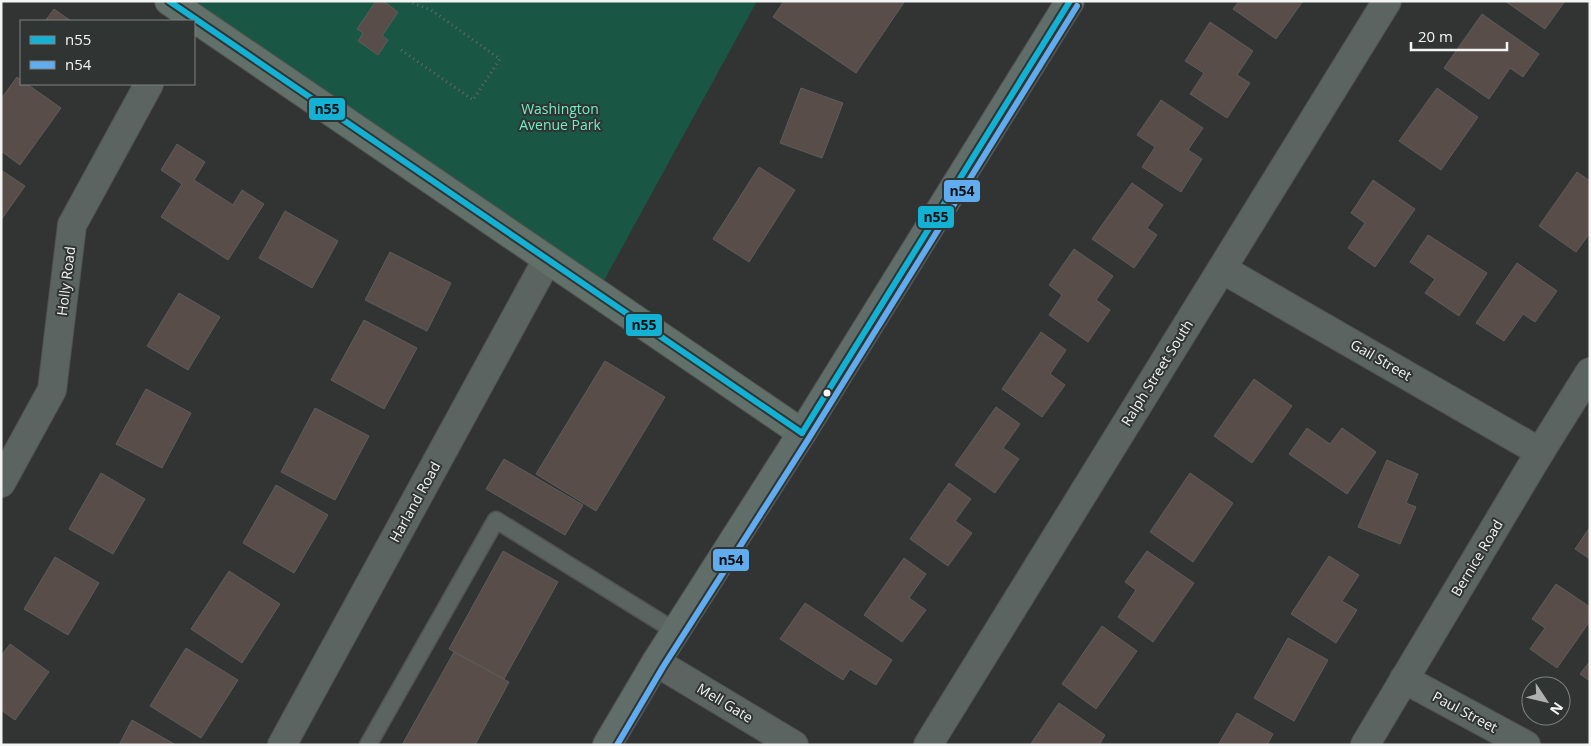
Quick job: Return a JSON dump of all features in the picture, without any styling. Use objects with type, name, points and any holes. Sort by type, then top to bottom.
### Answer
[{"type":"main road","points":[[607,745],[656,662],[802,433],[1070,1]]},
{"type":"street","name":"Ralph Street South","points":[[928,745],[1387,1]]},
{"type":"street","points":[[179,12],[191,20]]},
{"type":"street","points":[[195,23],[802,433]]},
{"type":"street","name":"Holly Road","points":[[1,483],[52,390],[72,225],[147,85]]},
{"type":"street","name":"Harland Road","points":[[282,745],[547,260]]},
{"type":"street","name":"Gail Street","points":[[1222,268],[1540,452]]},
{"type":"street","name":"Bernice Road","points":[[1365,745],[1590,372]]},
{"type":"street","name":"Mell Gate","points":[[656,662],[794,745]]},
{"type":"street","name":"Paul Street","points":[[1404,679],[1526,745]]},
{"type":"lane","points":[[368,745],[496,520],[676,631]]},
{"type":"path","points":[[401,50],[473,100],[500,59],[431,10],[407,1]]},
{"type":"green space","name":"Washington Avenue Park","points":[[189,1],[757,1],[601,286]]},
{"type":"building","points":[[376,1],[383,1],[398,12],[382,36],[388,40],[378,55],[358,41],[363,33],[357,29]]},
{"type":"building","points":[[784,1],[905,1],[856,73],[773,17]]},
{"type":"building","points":[[1239,1],[1303,1],[1276,39],[1233,9]]},
{"type":"building","points":[[1505,1],[1565,1],[1545,29]]},
{"type":"building","points":[[54,9],[70,20],[46,20]]},
{"type":"building","points":[[1482,14],[1539,54],[1523,77],[1510,68],[1489,99],[1444,68]]},
{"type":"building","points":[[1210,22],[1253,51],[1237,75],[1250,83],[1227,118],[1190,94],[1204,73],[1185,61]]},
{"type":"building","points":[[17,77],[20,79],[20,85],[28,85],[61,108],[20,165],[1,151],[1,99]]},
{"type":"building","points":[[801,88],[843,103],[822,158],[780,143]]},
{"type":"building","points":[[1437,88],[1478,117],[1441,170],[1399,141]]},
{"type":"building","points":[[1161,100],[1203,128],[1188,150],[1202,159],[1181,192],[1142,167],[1155,147],[1137,135]]},
{"type":"building","points":[[177,144],[205,162],[194,180],[233,205],[242,190],[264,204],[228,260],[161,217],[182,184],[161,170]]},
{"type":"building","points":[[759,167],[795,190],[749,262],[713,239]]},
{"type":"building","points":[[1,170],[25,186],[1,220]]},
{"type":"building","points":[[1577,172],[1590,181],[1590,233],[1576,252],[1539,226]]},
{"type":"building","points":[[1373,180],[1415,209],[1375,267],[1348,248],[1365,223],[1351,213]]},
{"type":"building","points":[[1132,183],[1163,205],[1147,228],[1157,235],[1134,268],[1092,239]]},
{"type":"building","points":[[285,211],[338,241],[312,288],[259,258]]},
{"type":"building","points":[[1428,235],[1487,273],[1459,316],[1425,293],[1435,279],[1410,262]]},
{"type":"building","points":[[1074,249],[1113,276],[1096,300],[1110,310],[1088,342],[1049,315],[1062,295],[1049,285]]},
{"type":"building","points":[[390,252],[451,283],[427,331],[365,300]]},
{"type":"building","points":[[1517,263],[1557,291],[1535,322],[1523,314],[1504,341],[1476,323]]},
{"type":"building","points":[[179,293],[220,317],[188,370],[147,346]]},
{"type":"building","points":[[364,320],[417,348],[384,409],[331,380]]},
{"type":"building","points":[[1041,332],[1066,350],[1050,374],[1065,385],[1042,417],[1002,389]]},
{"type":"building","points":[[605,361],[665,397],[596,511],[536,474]]},
{"type":"building","points":[[1254,379],[1292,406],[1252,463],[1214,436]]},
{"type":"building","points":[[146,389],[191,413],[162,468],[116,444]]},
{"type":"building","points":[[996,407],[1020,424],[1003,448],[1019,459],[995,493],[955,465]]},
{"type":"building","points":[[315,408],[369,436],[335,500],[281,472]]},
{"type":"building","points":[[1307,428],[1330,444],[1342,428],[1376,452],[1347,494],[1289,454]]},
{"type":"building","points":[[504,459],[583,505],[565,535],[486,489]]},
{"type":"building","points":[[1387,460],[1418,474],[1406,503],[1416,507],[1400,544],[1358,527]]},
{"type":"building","points":[[101,473],[145,499],[113,554],[69,529]]},
{"type":"building","points":[[1190,473],[1233,503],[1193,562],[1150,532]]},
{"type":"building","points":[[949,483],[971,499],[955,521],[972,533],[948,566],[910,539]]},
{"type":"building","points":[[276,485],[328,515],[294,573],[243,543]]},
{"type":"building","points":[[1590,527],[1590,559],[1575,549]]},
{"type":"building","points":[[503,551],[558,582],[504,679],[449,649]]},
{"type":"building","points":[[1147,551],[1194,583],[1153,642],[1118,617],[1136,590],[1125,582]]},
{"type":"building","points":[[1329,556],[1359,575],[1342,601],[1357,610],[1336,643],[1291,614]]},
{"type":"building","points":[[55,557],[99,583],[68,635],[24,609]]},
{"type":"building","points":[[904,558],[926,574],[909,598],[926,610],[902,642],[864,615]]},
{"type":"building","points":[[229,571],[280,604],[242,663],[191,629]]},
{"type":"building","points":[[1556,584],[1590,607],[1590,621],[1557,668],[1530,649],[1545,628],[1532,619]]},
{"type":"building","points":[[805,603],[892,660],[876,685],[850,669],[843,680],[780,639]]},
{"type":"building","points":[[1102,626],[1137,651],[1096,709],[1062,684]]},
{"type":"building","points":[[1288,638],[1328,660],[1294,721],[1254,698]]},
{"type":"building","points":[[10,644],[49,672],[15,720],[1,710],[1,656]]},
{"type":"building","points":[[186,648],[238,680],[201,738],[150,706]]},
{"type":"building","points":[[454,652],[509,682],[475,745],[402,745]]},
{"type":"building","points":[[1590,661],[1590,681],[1580,674]]},
{"type":"building","points":[[1059,703],[1105,735],[1099,745],[1030,745]]},
{"type":"building","points":[[1237,713],[1273,734],[1267,745],[1218,745]]},
{"type":"building","points":[[132,720],[176,745],[119,745]]},
{"type":"transit line","name":"n55","points":[[169,1],[802,433]]},
{"type":"transit line","name":"n55","points":[[802,433],[1070,1]]},
{"type":"transit line","name":"n54","points":[[617,745],[663,667],[809,438],[1077,6]]}]
